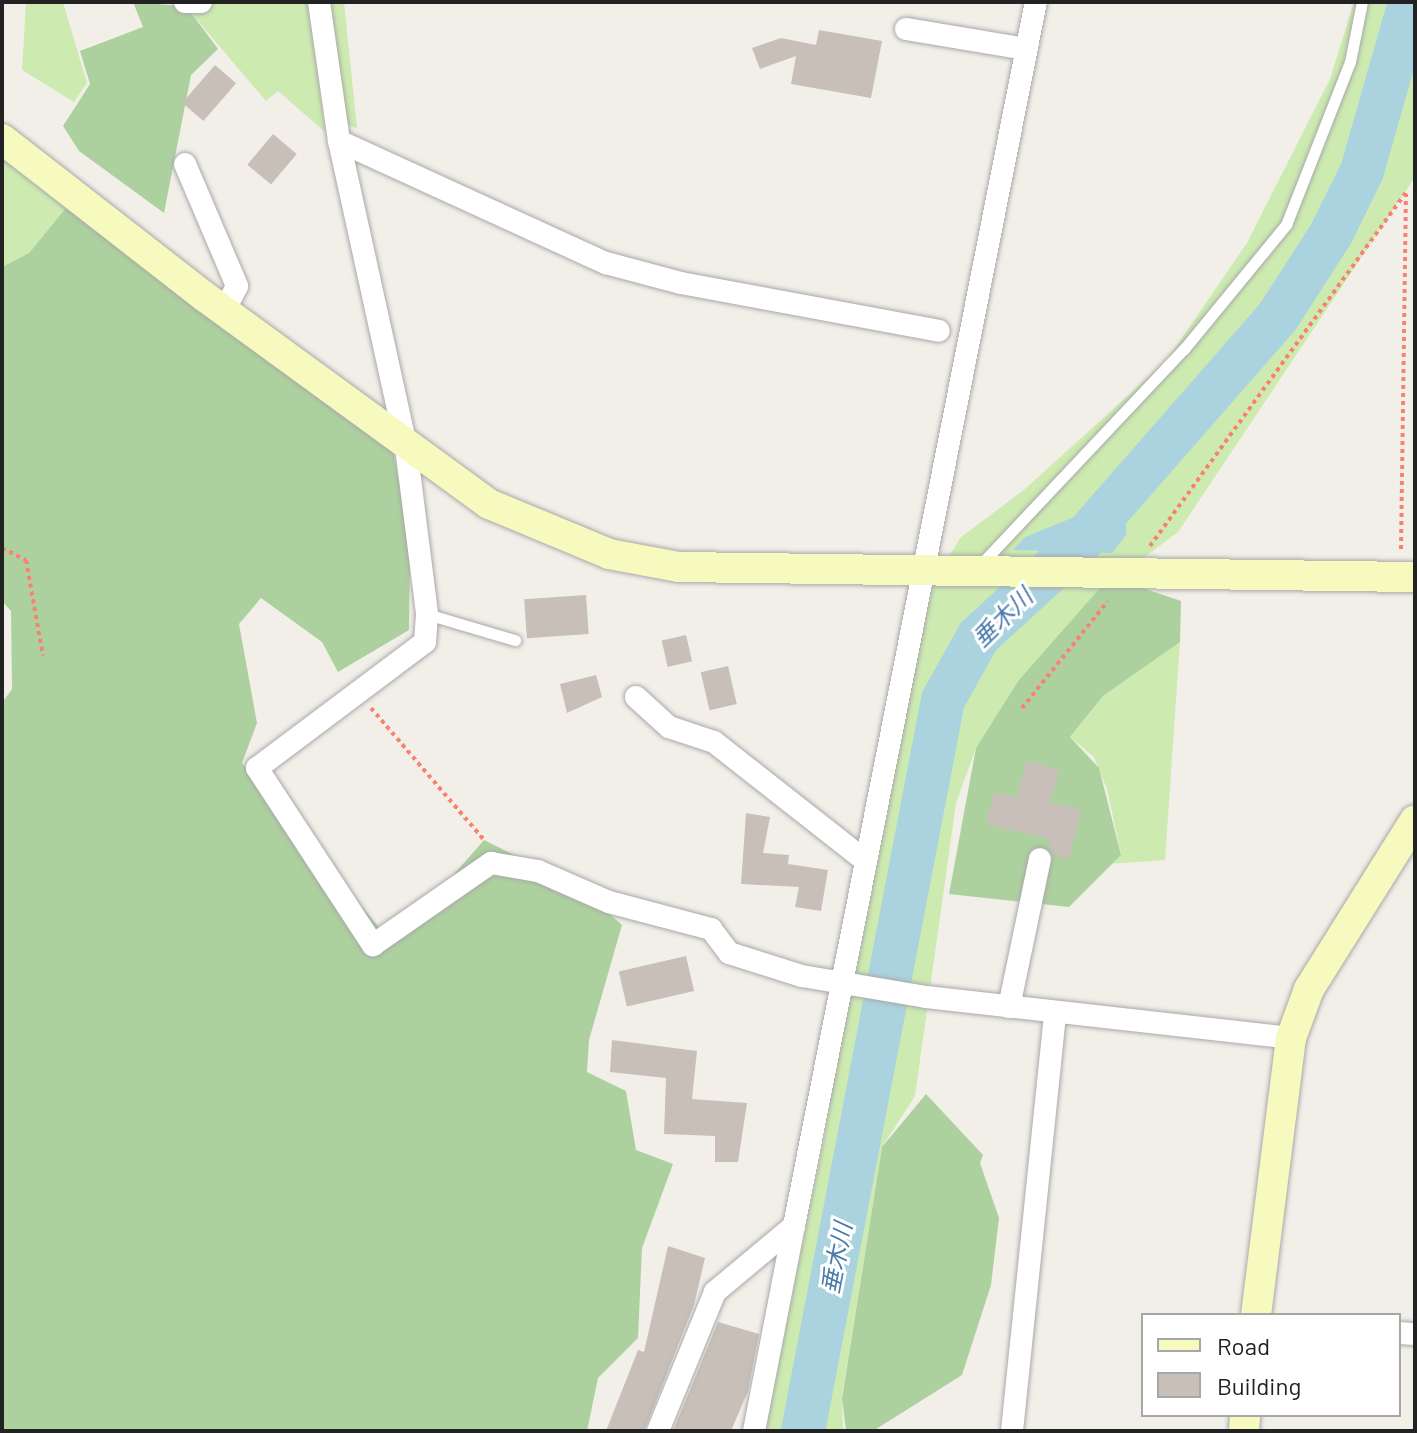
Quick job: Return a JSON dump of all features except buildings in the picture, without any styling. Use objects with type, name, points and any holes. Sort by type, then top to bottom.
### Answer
[{"type":"street","points":[[185,2],[201,2]]},
{"type":"street","points":[[319,2],[339,141],[406,447],[427,614],[425,642],[257,768],[373,945],[491,863],[538,871],[609,902],[711,929],[729,953],[850,984],[926,997],[1291,1038]]},
{"type":"street","points":[[754,1431],[794,1226],[850,984],[862,858],[925,567],[1036,2]]},
{"type":"street","points":[[906,29],[1026,49]]},
{"type":"street","points":[[2,139],[224,312],[406,447],[489,504],[547,533],[609,554],[679,567],[925,567],[1408,577]]},
{"type":"street","points":[[339,141],[606,263],[939,331]]},
{"type":"street","points":[[185,164],[237,286],[224,312]]},
{"type":"street","points":[[636,697],[669,727],[714,742],[862,858]]},
{"type":"street","points":[[1256,1313],[1291,1038],[1309,989],[1415,820]]},
{"type":"street","points":[[1009,1007],[1040,859]]},
{"type":"street","points":[[1012,1431],[1055,1012]]},
{"type":"street","points":[[658,1431],[715,1292],[794,1226]]},
{"type":"lane","points":[[982,563],[1184,349],[1286,225],[1350,62],[1362,2]]},
{"type":"lane","points":[[427,614],[515,640]]},
{"type":"path","points":[[1022,708],[1131,572],[1406,192],[1408,577]]},
{"type":"path","points":[[2,548],[26,560],[43,656]]},
{"type":"path","points":[[357,691],[484,840]]},
{"type":"green space","points":[[26,2],[63,2],[87,83],[74,102],[22,70]]},
{"type":"green space","points":[[133,2],[194,7],[192,14],[218,49],[191,75],[164,213],[79,151],[63,126],[90,84],[80,51],[143,27]]},
{"type":"green space","points":[[216,2],[309,2],[325,132],[278,91],[266,101],[192,14]]},
{"type":"green space","points":[[324,2],[344,2],[357,128],[343,124]]},
{"type":"green space","points":[[1354,2],[1415,2],[1415,177],[1178,532],[1105,587],[976,748],[956,803],[915,1096],[882,1147],[842,1395],[843,1431],[763,1431],[824,1140],[854,928],[925,598],[960,538],[1025,489],[1166,361],[1247,243],[1330,79]]},
{"type":"green space","points":[[2,158],[66,208],[29,253],[2,267]]},
{"type":"green space","points":[[66,208],[393,450],[410,540],[409,630],[338,672],[322,642],[261,598],[239,624],[257,723],[242,763],[393,944],[484,840],[582,889],[622,925],[589,1040],[587,1072],[626,1091],[636,1150],[673,1164],[642,1248],[638,1338],[598,1378],[587,1431],[2,1431],[2,703],[12,689],[11,611],[2,601],[2,267],[29,253]]},
{"type":"green space","points":[[1128,583],[1181,601],[1180,642],[1103,696],[1070,737],[1099,768],[1121,855],[1069,907],[949,894],[976,748],[1019,680],[1100,588]]},
{"type":"green space","points":[[1180,642],[1165,860],[1108,864],[1121,854],[1107,789],[1094,757],[1070,737],[1103,696]]},
{"type":"green space","points":[[926,1094],[983,1155],[980,1163],[999,1218],[991,1285],[962,1375],[873,1431],[846,1431],[842,1398],[882,1147]]},
{"type":"water","points":[[1153,445],[1161,455],[1127,492],[1126,535],[1112,553],[1013,550],[1025,537],[1089,511]]},
{"type":"waterway","name":"垂木川","points":[[803,1431],[943,700],[978,637],[1078,545],[1277,318],[1331,234],[1362,171],[1410,2]]}]
